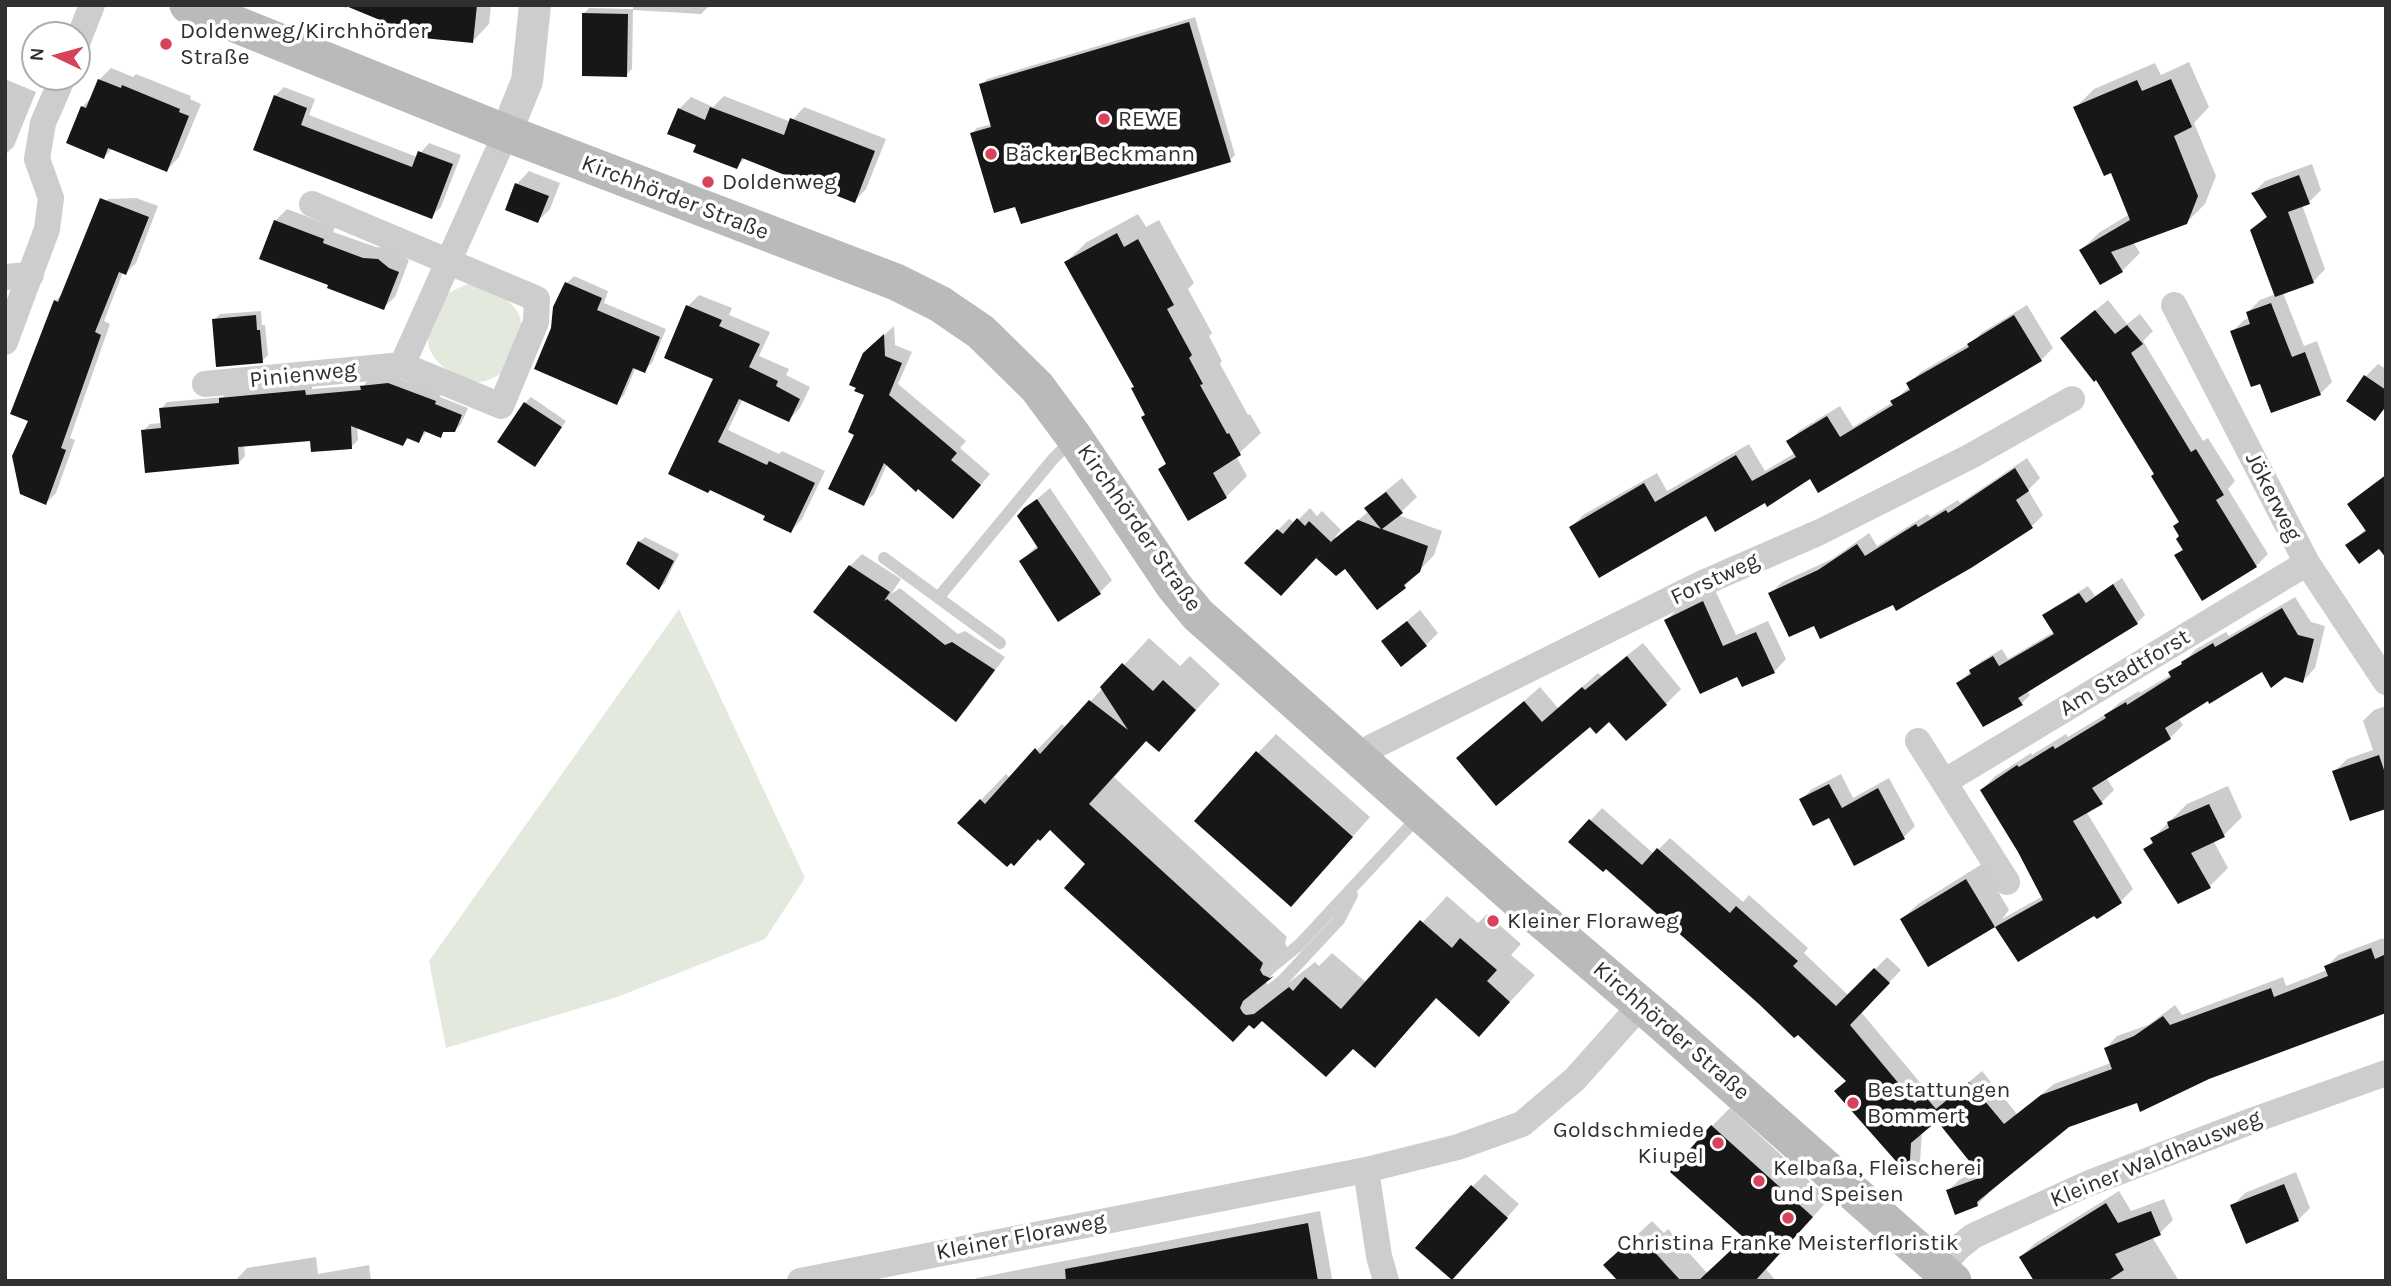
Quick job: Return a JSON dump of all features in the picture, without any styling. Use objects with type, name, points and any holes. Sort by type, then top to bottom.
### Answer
[{"type":"main road","name":"Kirchhörder Straße","points":[[188,5],[506,133],[896,282],[940,304],[981,332],[1037,387],[1074,437],[1174,586],[1198,615],[1947,1275]]},
{"type":"street","points":[[402,365],[446,262],[486,181],[527,81],[535,5]]},
{"type":"street","points":[[5,342],[18,276],[47,229],[51,198],[37,159],[43,123],[57,91]]},
{"type":"street","name":"Pinienweg","points":[[205,384],[402,365],[500,405],[536,322],[537,299],[312,204]]},
{"type":"street","name":"Jökerweg","points":[[2174,305],[2307,563],[2386,682]]},
{"type":"street","name":"Forstweg","points":[[1356,755],[1703,583],[1821,533],[1971,456],[2072,399]]},
{"type":"street","name":"Am Stadtforst","points":[[1944,782],[2307,563]]},
{"type":"street","points":[[1918,741],[2007,882]]},
{"type":"street","name":"Kleiner Floraweg","points":[[800,1281],[1366,1170],[1458,1147],[1522,1124],[1575,1079],[1641,1005]]},
{"type":"street","name":"Kleiner Waldhausweg","points":[[1947,1275],[1958,1248],[1973,1236],[2087,1184],[2386,1073]]},
{"type":"street","points":[[1366,1170],[1379,1256],[1386,1281]]},
{"type":"lane","points":[[938,598],[1074,437]]},
{"type":"lane","points":[[884,558],[1000,643]]},
{"type":"lane","points":[[1269,969],[1299,944],[1422,813]]},
{"type":"lane","points":[[1249,1007],[1282,981],[1339,920],[1358,883]]},
{"type":"shaded area","points":[[467,284],[503,298],[517,311],[521,319],[518,340],[500,374],[480,382],[463,379],[446,370],[429,348],[432,322],[446,294]]},
{"type":"shaded area","points":[[679,609],[805,878],[765,939],[617,997],[446,1048],[429,961]]},
{"type":"building","points":[[477,5],[473,43],[403,36],[404,30],[346,6]]},
{"type":"building","points":[[582,13],[628,14],[627,77],[582,76]]},
{"type":"building","name":"REWE","points":[[1189,22],[1231,162],[1021,224],[1015,207],[994,213],[970,133],[991,127],[979,84]]},
{"type":"building","points":[[98,79],[121,88],[122,85],[180,109],[179,112],[189,116],[167,172],[108,148],[104,159],[66,143],[81,106],[86,108]]},
{"type":"building","points":[[2171,79],[2192,127],[2174,136],[2198,196],[2187,224],[2111,252],[2123,272],[2100,285],[2079,250],[2130,220],[2111,173],[2104,176],[2073,107],[2137,80],[2142,91]]},
{"type":"building","points":[[274,95],[307,108],[301,125],[412,167],[418,151],[453,164],[432,219],[253,150]]},
{"type":"building","points":[[710,107],[784,135],[790,118],[875,151],[855,203],[742,158],[737,169],[693,152],[696,145],[667,134],[678,108],[705,120]]},
{"type":"building","points":[[2299,175],[2310,204],[2288,212],[2314,283],[2275,297],[2250,230],[2267,217],[2251,193]]},
{"type":"building","points":[[515,183],[549,196],[538,223],[505,210]]},
{"type":"building","points":[[100,198],[149,217],[126,275],[119,272],[95,332],[101,335],[61,448],[66,450],[46,505],[20,494],[12,456],[28,421],[10,414],[54,300],[58,302]]},
{"type":"building","points":[[274,220],[324,239],[323,243],[363,258],[378,259],[399,272],[384,310],[259,259]]},
{"type":"building","points":[[1117,233],[1124,247],[1138,239],[1174,305],[1167,309],[1192,355],[1189,358],[1203,384],[1200,385],[1241,455],[1213,473],[1227,498],[1188,521],[1158,469],[1166,464],[1141,417],[1145,415],[1131,388],[1134,387],[1064,262]]},
{"type":"building","points":[[565,282],[602,298],[597,310],[660,337],[645,373],[633,368],[617,405],[534,369],[551,328],[553,307]]},
{"type":"building","points":[[2271,303],[2292,357],[2305,352],[2321,395],[2271,413],[2260,384],[2251,387],[2230,331],[2250,324],[2246,312]]},
{"type":"building","points":[[686,305],[722,320],[719,326],[760,344],[749,367],[778,381],[776,386],[800,399],[789,422],[739,399],[718,442],[767,465],[769,461],[815,483],[791,533],[763,520],[765,516],[668,474],[713,379],[664,358]]},
{"type":"building","points":[[2095,310],[2115,334],[2127,325],[2143,344],[2131,353],[2191,452],[2196,449],[2224,495],[2216,500],[2257,567],[2202,601],[2174,555],[2183,550],[2176,539],[2179,536],[2173,526],[2179,522],[2151,476],[2154,474],[2096,380],[2094,382],[2060,338]]},
{"type":"building","points":[[256,315],[263,363],[216,367],[212,319]]},
{"type":"building","points":[[2014,315],[2042,361],[1818,493],[1810,479],[1767,507],[1765,503],[1715,532],[1706,516],[1599,578],[1569,527],[1644,483],[1655,502],[1736,455],[1752,481],[1796,457],[1786,441],[1827,416],[1840,437],[1893,405],[1890,401],[1910,390],[1906,383],[1969,347],[1967,344]]},
{"type":"building","points":[[884,334],[885,356],[902,363],[889,395],[957,453],[951,460],[981,485],[953,519],[918,489],[916,492],[884,463],[864,506],[828,489],[854,435],[848,432],[864,395],[854,391],[856,388],[849,385],[863,353]]},
{"type":"building","points":[[2364,375],[2386,390],[2386,406],[2375,421],[2346,401]]},
{"type":"building","points":[[388,383],[436,401],[435,404],[462,415],[455,432],[443,432],[441,438],[424,431],[419,443],[407,438],[403,446],[351,426],[352,449],[311,452],[310,441],[238,447],[239,464],[145,473],[141,430],[161,428],[159,408],[219,403],[219,398],[305,390],[306,395],[361,390],[360,386]]},
{"type":"building","points":[[524,402],[562,427],[535,467],[497,442]]},
{"type":"building","points":[[2015,468],[2029,491],[2016,500],[2033,528],[1896,611],[1893,605],[1820,639],[1814,626],[1789,637],[1768,593],[1818,570],[1857,544],[1865,556],[1916,524],[1918,527],[1946,510],[1948,513]]},
{"type":"building","points":[[2386,475],[2386,558],[2379,549],[2359,564],[2345,545],[2366,531],[2347,504]]},
{"type":"building","points":[[1386,492],[1403,513],[1382,529],[1428,546],[1420,572],[1404,585],[1406,588],[1377,610],[1345,569],[1336,576],[1316,558],[1358,520],[1381,529],[1364,508]]},
{"type":"building","points":[[1037,499],[1101,594],[1058,622],[1019,561],[1038,548],[1017,516]]},
{"type":"building","points":[[1297,518],[1305,526],[1309,521],[1331,542],[1281,596],[1244,563],[1277,529],[1283,534]]},
{"type":"building","points":[[638,541],[674,561],[659,590],[626,564]]},
{"type":"building","points":[[849,565],[890,592],[884,601],[887,599],[945,645],[952,642],[995,670],[956,722],[813,612]]},
{"type":"building","points":[[2113,584],[2138,624],[2018,698],[2023,705],[1983,727],[1956,683],[1971,674],[1969,670],[1993,656],[1999,666],[2054,634],[2042,615],[2079,593],[2086,603]]},
{"type":"building","points":[[1703,601],[1723,646],[1756,632],[1775,673],[1742,687],[1737,677],[1700,694],[1664,620]]},
{"type":"building","points":[[2282,608],[2298,635],[2314,639],[2303,683],[2285,677],[2271,688],[2262,672],[2165,728],[2171,739],[2092,788],[2103,804],[2073,821],[2122,903],[2097,919],[2094,916],[2018,962],[1995,927],[2043,900],[2018,852],[1980,790],[2017,765],[2019,767],[2053,746],[2055,749],[2106,718],[2104,715],[2126,702],[2127,705],[2171,677],[2168,672],[2182,664],[2181,662],[2213,643],[2215,647]]},
{"type":"building","points":[[1407,621],[1427,646],[1401,667],[1381,641]]},
{"type":"building","points":[[1627,656],[1667,705],[1626,741],[1609,722],[1596,734],[1590,727],[1496,806],[1456,758],[1524,701],[1542,722],[1582,687],[1585,690]]},
{"type":"building","points":[[1122,663],[1153,691],[1163,680],[1196,710],[1159,752],[1146,741],[1089,804],[1263,963],[1260,970],[1263,975],[1270,978],[1274,976],[1243,1001],[1240,1008],[1243,1013],[1254,1014],[1289,987],[1293,991],[1305,977],[1341,1009],[1420,920],[1452,948],[1460,938],[1497,970],[1487,981],[1510,1002],[1479,1037],[1436,998],[1375,1068],[1353,1049],[1326,1077],[1262,1021],[1254,1029],[1249,1025],[1233,1042],[1064,888],[1085,864],[1050,830],[1040,841],[1038,839],[1014,866],[1011,863],[1007,867],[957,823],[980,799],[985,804],[1035,748],[1040,754],[1089,700],[1128,730],[1100,687]]},
{"type":"building","points":[[1256,751],[1353,837],[1291,907],[1194,821]]},
{"type":"building","points":[[2379,755],[2386,776],[2386,809],[2350,821],[2332,771]]},
{"type":"building","points":[[1829,784],[1842,808],[1878,788],[1905,839],[1854,866],[1829,818],[1813,826],[1799,799]]},
{"type":"building","points":[[2209,804],[2225,837],[2191,853],[2211,888],[2178,904],[2143,849],[2153,843],[2150,838],[2169,828],[2167,822]]},
{"type":"building","points":[[1589,819],[1642,865],[1657,848],[1730,913],[1736,906],[1798,961],[1793,966],[1836,1006],[1874,968],[1890,983],[1850,1025],[1915,1103],[1924,1095],[1936,1109],[1969,1082],[2004,1124],[2041,1095],[2112,1069],[2104,1048],[2134,1036],[2163,1016],[2170,1025],[2271,988],[2274,997],[2328,976],[2324,966],[2371,948],[2375,959],[2386,954],[2386,1013],[2209,1079],[2140,1112],[2137,1103],[2069,1127],[1977,1202],[1978,1206],[1955,1215],[1946,1190],[1982,1177],[1937,1121],[1911,1143],[1909,1176],[1834,1091],[1846,1081],[1798,1035],[1794,1038],[1606,869],[1603,872],[1568,842]]},
{"type":"building","points":[[1966,879],[1995,927],[1928,967],[1900,919]]},
{"type":"building","points":[[1711,1125],[1813,1217],[1755,1281],[1698,1281],[1744,1238],[1670,1172]]},
{"type":"building","points":[[2284,1184],[2299,1221],[2246,1244],[2230,1205]]},
{"type":"building","points":[[1471,1185],[1508,1218],[1452,1280],[1415,1248]]},
{"type":"building","points":[[2106,1203],[2118,1223],[2151,1211],[2161,1235],[2115,1254],[2124,1270],[2107,1281],[2034,1281],[2019,1257]]},
{"type":"building","points":[[1308,1223],[1318,1281],[1066,1281],[1065,1269]]},
{"type":"building","points":[[1633,1238],[1645,1249],[1649,1246],[1681,1281],[1618,1281],[1603,1265]]},
{"type":"place","name":"Doldenweg/Kirchhörder Straße","points":[[166,44]]},
{"type":"place","name":"REWE","points":[[1104,119]]},
{"type":"place","name":"Bäcker Beckmann","points":[[991,154]]},
{"type":"place","name":"Doldenweg","points":[[708,182]]},
{"type":"place","name":"Kleiner Floraweg","points":[[1493,921]]},
{"type":"place","name":"Bestattungen Bommert","points":[[1853,1103]]},
{"type":"place","name":"Goldschmiede Kiupel","points":[[1718,1143]]},
{"type":"place","name":"Kelbaßa, Fleischerei und Speisen","points":[[1759,1181]]},
{"type":"place","name":"Christina Franke Meisterfloristik","points":[[1788,1218]]}]
